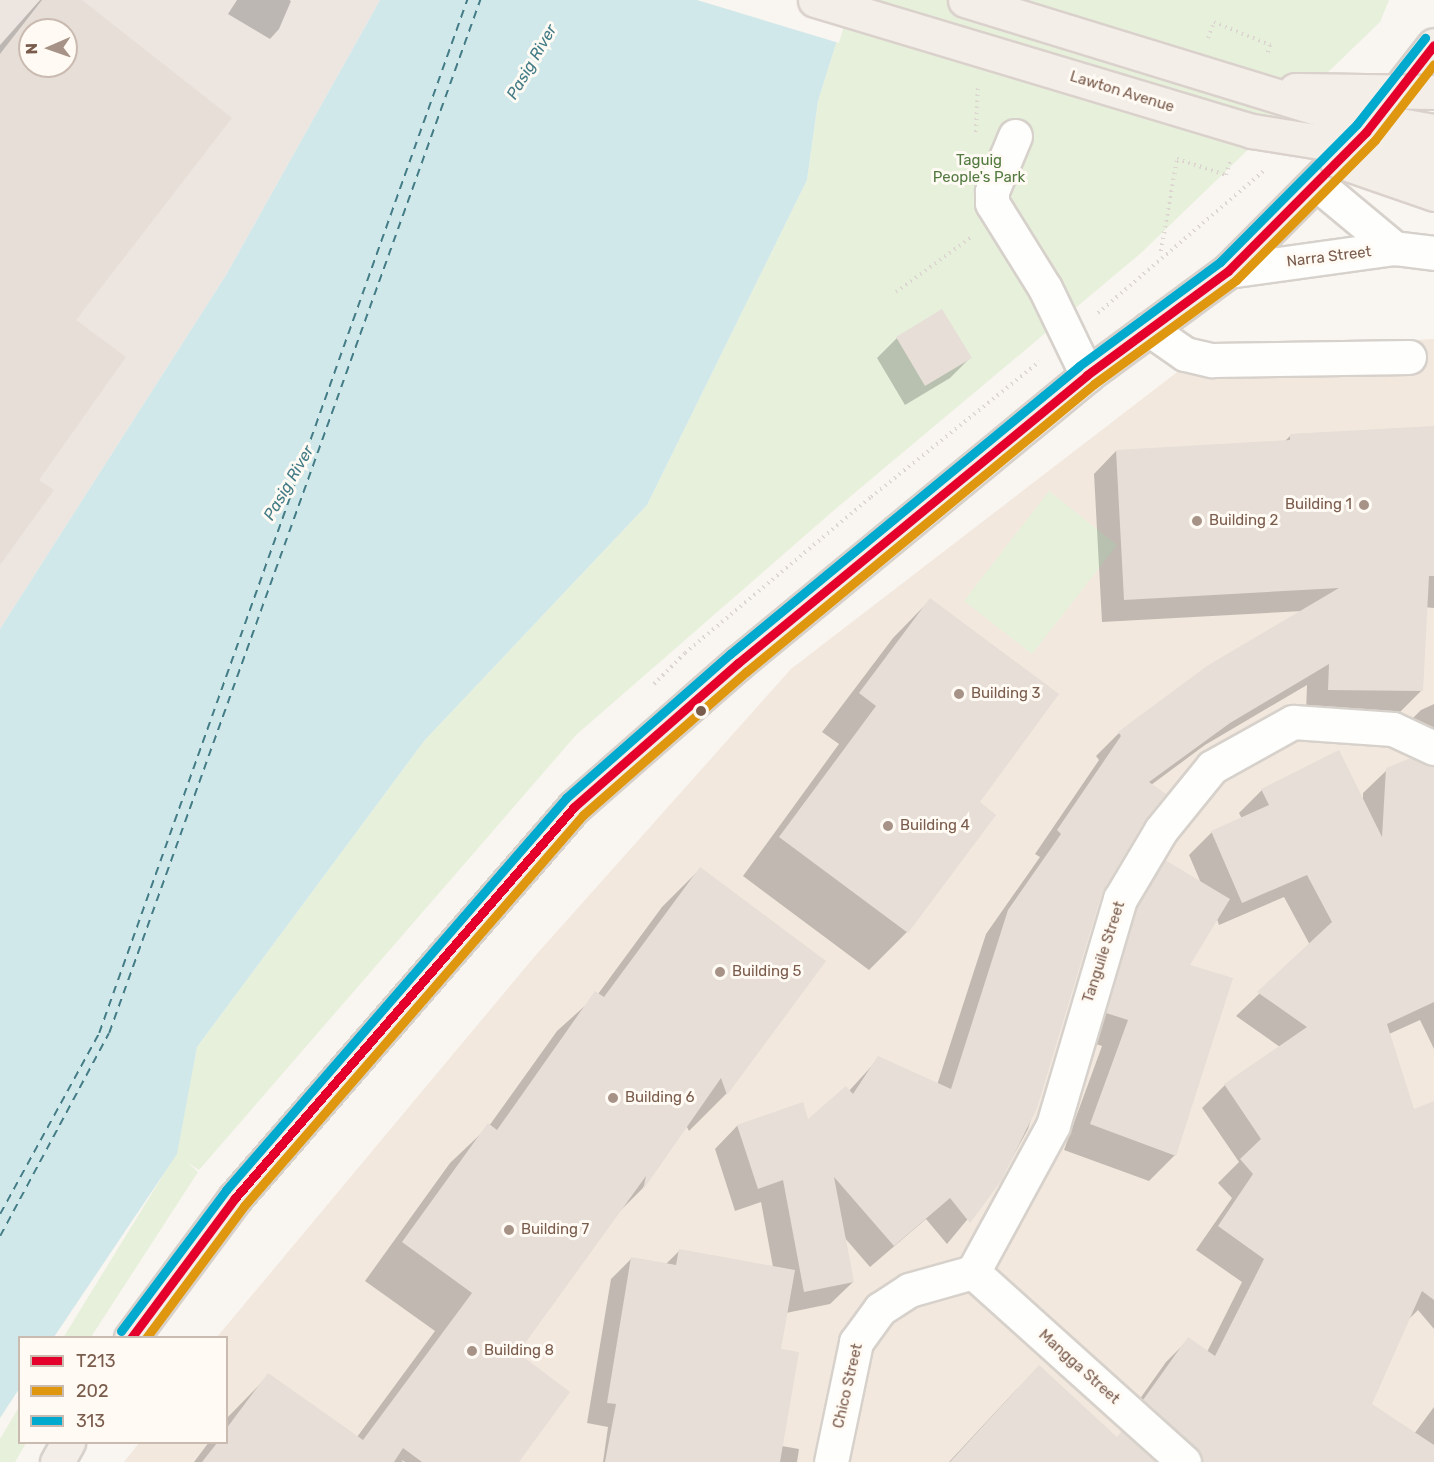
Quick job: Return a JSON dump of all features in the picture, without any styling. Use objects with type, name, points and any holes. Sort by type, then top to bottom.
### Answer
[{"type":"main road","name":"Lawton Avenue","points":[[815,0],[1252,131],[1434,160]]},
{"type":"main road","points":[[965,0],[1264,76],[1434,92]]},
{"type":"main road","points":[[132,1336],[235,1198],[574,807],[738,663],[1087,375],[1228,271],[1366,132],[1434,45]]},
{"type":"main road","points":[[1264,76],[1355,118],[1434,131]]},
{"type":"main road","points":[[1252,131],[1434,194]]},
{"type":"main road","points":[[1366,132],[1434,144]]},
{"type":"main road","points":[[57,1462],[67,1444]]},
{"type":"street","points":[[1015,136],[992,191],[992,203],[1046,288],[1087,375]]},
{"type":"street","name":"Narra Street","points":[[1317,183],[1394,248]]},
{"type":"street","name":"Narra Street","points":[[1228,271],[1394,248],[1434,253]]},
{"type":"street","points":[[1149,329],[1185,354],[1212,360],[1409,357]]},
{"type":"street","name":"Tanguile Street","points":[[974,1272],[1053,1125],[1120,898],[1161,830],[1212,767],[1293,722],[1393,729],[1434,748]]},
{"type":"street","name":"Chico Street","points":[[831,1462],[856,1342],[880,1309],[909,1290],[974,1272]]},
{"type":"street","name":"Mangga Street","points":[[974,1272],[1184,1462]]},
{"type":"path","points":[[1208,38],[1214,22],[1270,45],[1264,76]]},
{"type":"path","points":[[1161,251],[1177,159],[1226,175],[1231,158]]},
{"type":"shaded area","points":[[0,0],[380,0],[226,275],[0,629]]},
{"type":"shaded area","points":[[1434,339],[1434,1462],[124,1462],[138,1444],[228,1444],[228,1336],[218,1336],[535,956],[791,669],[1202,353]]},
{"type":"green space","name":"Taguig People's Park","points":[[857,0],[1389,0],[1380,22],[1141,253],[833,511],[576,735],[199,1170],[187,1162],[198,1172],[92,1336],[64,1336],[176,1154],[197,1047],[424,741],[647,505],[807,180],[818,101],[844,18]]},
{"type":"green space","points":[[1049,491],[1117,545],[1032,654],[964,601]]},
{"type":"green space","points":[[18,1409],[18,1444],[25,1444],[15,1462],[0,1462],[0,1439]]},
{"type":"water","name":"Pasig River","points":[[380,0],[857,0],[844,18],[818,101],[807,180],[647,505],[424,741],[197,1047],[177,1154],[55,1336],[18,1336],[18,1391],[0,1418],[0,629],[226,275]]},
{"type":"pier","points":[[697,0],[860,0],[846,19],[839,43]]},
{"type":"building","points":[[42,0],[82,0],[232,118],[76,320],[126,357],[39,480],[54,490],[0,565],[0,54],[18,31],[18,78],[78,78],[78,18],[28,18]]},
{"type":"building","points":[[942,309],[972,358],[925,386],[896,337]]},
{"type":"building","points":[[1434,426],[1434,576],[1429,576],[1423,691],[1328,690],[1329,664],[1230,723],[1149,782],[1166,794],[1145,820],[1102,893],[1037,1108],[1001,1181],[970,1223],[950,1198],[894,1246],[834,1177],[854,1282],[804,1292],[783,1180],[758,1189],[737,1125],[803,1102],[808,1119],[846,1086],[853,1094],[878,1056],[951,1089],[1008,910],[1061,834],[1057,830],[1121,736],[1118,732],[1207,666],[1339,588],[1124,600],[1116,450],[1290,440],[1290,434]]},
{"type":"building","points":[[930,598],[1059,694],[980,802],[996,815],[908,933],[779,837],[876,706],[859,693]]},
{"type":"building","points":[[1339,750],[1382,837],[1386,768],[1411,758],[1434,766],[1434,1002],[1387,1024],[1414,1109],[1434,1101],[1434,1300],[1422,1291],[1372,1404],[1434,1445],[1434,1462],[1202,1462],[1197,1448],[1143,1400],[1188,1337],[1215,1356],[1264,1259],[1218,1226],[1253,1174],[1240,1159],[1261,1139],[1224,1084],[1307,1027],[1257,992],[1332,922],[1307,875],[1242,903],[1211,831],[1269,805],[1261,789]]},
{"type":"building","points":[[1165,860],[1230,899],[1190,965],[1233,978],[1176,1156],[1090,1124],[1128,1020],[1106,1013],[1137,907]]},
{"type":"building","points":[[700,867],[826,961],[727,1095],[721,1078],[643,1190],[646,1176],[518,1353],[570,1392],[519,1462],[422,1462],[403,1448],[394,1462],[202,1462],[216,1444],[228,1444],[228,1426],[268,1373],[363,1440],[472,1293],[402,1242],[488,1123],[497,1130],[595,991],[604,997]]},
{"type":"building","points":[[679,1249],[795,1270],[781,1349],[799,1352],[780,1462],[605,1462],[616,1404],[607,1403],[631,1257],[676,1265]]},
{"type":"building","points":[[1039,1365],[1117,1437],[1122,1431],[1156,1462],[950,1462]]},
{"type":"ferry route","points":[[0,1214],[99,1033],[467,0]]},
{"type":"ferry route","points":[[0,1236],[109,1033],[480,0]]},
{"type":"transit line","name":"313","points":[[121,1331],[226,1190],[566,798],[730,654],[1079,366],[1220,262],[1357,124],[1425,38]]},
{"type":"transit line","name":"T213","points":[[132,1336],[235,1198],[574,807],[738,663],[1087,375],[1228,271],[1366,132],[1434,45]]},
{"type":"transit line","name":"202","points":[[147,1336],[244,1206],[583,815],[746,672],[1094,384],[1236,280],[1375,140],[1434,64]]},
{"type":"place","name":"Building 1","points":[[1364,505]]},
{"type":"place","name":"Building 2","points":[[1197,521]]},
{"type":"place","name":"Building 3","points":[[959,694]]},
{"type":"place","name":"Building 4","points":[[888,826]]},
{"type":"place","name":"Building 5","points":[[720,972]]},
{"type":"place","name":"Building 6","points":[[613,1098]]},
{"type":"place","name":"Building 7","points":[[509,1230]]},
{"type":"place","name":"Building 8","points":[[472,1351]]}]
